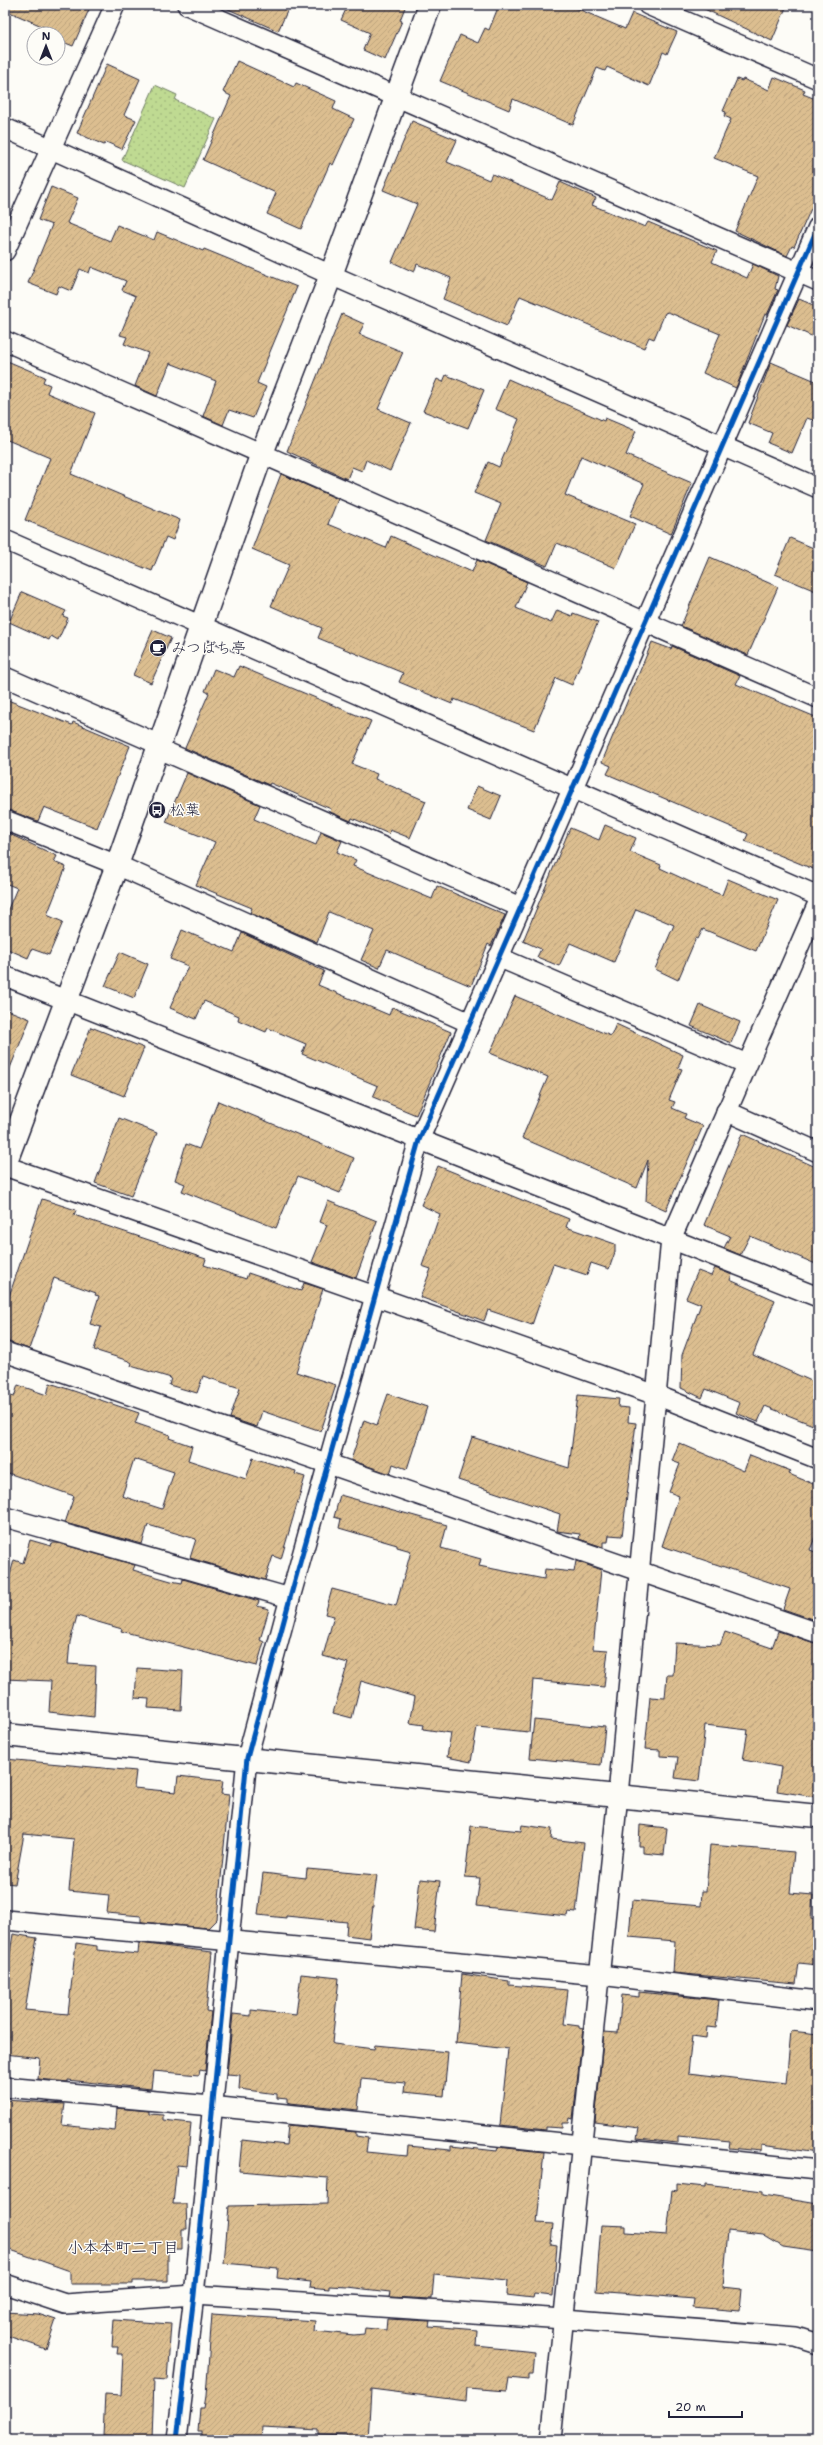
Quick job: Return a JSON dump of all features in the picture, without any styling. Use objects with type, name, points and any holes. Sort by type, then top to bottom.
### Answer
[{"type":"street","points":[[5,251],[115,5]]},
{"type":"street","points":[[187,5],[818,280]]},
{"type":"street","points":[[430,5],[331,275],[262,453],[157,746],[117,865],[5,1165],[373,1297],[656,1395],[818,1459]]},
{"type":"street","points":[[648,5],[818,79]]},
{"type":"street","points":[[5,128],[331,275],[818,488]]},
{"type":"street","points":[[177,2440],[194,2295],[211,2106],[247,1758],[290,1598],[329,1463],[373,1297],[419,1140],[818,227]]},
{"type":"street","points":[[5,341],[818,698]]},
{"type":"street","points":[[5,540],[818,896]]},
{"type":"street","points":[[5,677],[520,907]]},
{"type":"street","points":[[5,820],[117,865],[470,1023]]},
{"type":"street","points":[[551,2440],[618,1795],[671,1239],[818,903]]},
{"type":"street","points":[[498,957],[747,1064]]},
{"type":"street","points":[[5,976],[818,1297]]},
{"type":"street","points":[[726,1111],[818,1152]]},
{"type":"street","points":[[5,1352],[818,1633]]},
{"type":"street","points":[[5,1517],[290,1598]]},
{"type":"street","points":[[5,1735],[818,1816]]},
{"type":"street","points":[[5,1920],[600,1975],[818,2001]]},
{"type":"street","points":[[5,2087],[211,2106],[818,2170]]},
{"type":"street","points":[[5,2284],[65,2304],[194,2295],[564,2319],[796,2337],[818,2344]]},
{"type":"green space","points":[[155,85],[177,95],[175,100],[216,119],[185,188],[122,160]]},
{"type":"building","points":[[5,5],[91,5],[73,46],[66,43],[66,26],[42,26],[5,10]]},
{"type":"building","points":[[219,5],[290,5],[278,31]]},
{"type":"building","points":[[348,5],[406,5],[400,20],[402,21],[385,60],[363,50],[370,33],[341,20]]},
{"type":"building","points":[[499,5],[569,5],[625,29],[632,13],[677,32],[667,54],[663,52],[649,86],[607,67],[605,71],[597,68],[573,125],[513,99],[509,110],[440,81],[460,35],[478,43],[485,28],[489,30]]},
{"type":"building","points":[[696,5],[787,5],[772,41]]},
{"type":"building","points":[[237,61],[294,87],[296,83],[336,101],[333,109],[354,119],[333,165],[330,163],[301,229],[267,214],[276,193],[203,160],[231,96],[223,92]]},
{"type":"building","points":[[107,64],[140,79],[124,115],[136,120],[122,149],[106,142],[104,145],[77,133]]},
{"type":"building","points":[[774,77],[805,90],[803,94],[818,100],[818,193],[794,247],[792,246],[787,256],[735,231],[758,176],[714,158],[731,119],[724,116],[726,112],[723,111],[737,79],[742,81],[743,79],[769,90]]},
{"type":"building","points":[[412,121],[457,140],[447,162],[489,180],[492,174],[552,200],[560,182],[596,198],[592,205],[645,227],[648,222],[717,251],[712,262],[747,278],[753,264],[778,276],[775,289],[778,290],[767,315],[765,314],[736,388],[703,373],[720,334],[668,312],[665,313],[654,339],[649,337],[644,348],[520,296],[507,326],[443,299],[451,278],[417,264],[414,272],[392,262],[417,204],[383,190]]},
{"type":"building","points":[[51,187],[78,198],[67,223],[110,241],[117,225],[154,240],[157,232],[203,251],[204,249],[297,287],[257,383],[266,387],[253,418],[229,410],[223,425],[203,416],[216,381],[170,363],[157,396],[135,386],[148,353],[124,344],[127,337],[120,335],[136,296],[122,290],[126,281],[91,267],[89,273],[80,269],[71,291],[59,286],[56,294],[28,283],[52,225],[38,220]]},
{"type":"building","points":[[799,299],[818,307],[818,339],[787,325]]},
{"type":"building","points":[[342,314],[364,324],[359,334],[403,352],[378,409],[411,423],[390,471],[366,460],[362,471],[352,467],[347,479],[287,451]]},
{"type":"building","points":[[5,360],[45,377],[43,382],[50,385],[47,393],[95,413],[71,474],[180,520],[173,540],[166,537],[152,571],[25,520],[50,458],[5,439]]},
{"type":"building","points":[[771,362],[818,382],[818,422],[807,418],[792,453],[768,443],[772,433],[748,423]]},
{"type":"building","points":[[446,375],[484,390],[468,428],[423,411],[437,379],[443,382]]},
{"type":"building","points":[[508,379],[604,421],[605,418],[636,431],[626,455],[692,483],[671,534],[630,516],[644,484],[581,456],[565,495],[635,524],[616,568],[557,543],[547,566],[486,540],[501,504],[474,493],[488,462],[499,467],[519,419],[495,409]]},
{"type":"building","points":[[281,474],[338,499],[328,524],[386,548],[391,536],[472,572],[477,560],[527,582],[516,608],[551,623],[557,610],[572,616],[573,613],[598,622],[572,685],[556,678],[534,730],[454,699],[452,704],[399,682],[403,673],[318,638],[322,628],[271,606],[289,565],[252,549]]},
{"type":"building","points":[[790,538],[818,550],[818,592],[775,574]]},
{"type":"building","points":[[710,557],[778,587],[748,655],[681,626]]},
{"type":"building","points":[[22,592],[66,611],[63,616],[68,618],[58,640],[51,636],[49,640],[9,622]]},
{"type":"building","points":[[153,630],[171,638],[151,683],[133,675]]},
{"type":"building","points":[[652,642],[671,649],[672,646],[740,676],[736,684],[818,718],[818,871],[745,841],[748,834],[607,774],[611,766],[602,762]]},
{"type":"building","points":[[239,666],[371,721],[352,764],[377,774],[375,779],[426,801],[410,838],[390,830],[389,834],[352,818],[351,821],[330,812],[331,809],[270,783],[269,785],[185,748],[209,693],[205,691],[214,669],[234,677]]},
{"type":"building","points":[[5,699],[72,725],[73,722],[130,746],[97,828],[44,807],[38,821],[5,809]]},
{"type":"building","points":[[187,773],[260,805],[254,819],[316,845],[321,832],[342,841],[337,852],[356,860],[353,866],[432,899],[437,886],[505,915],[491,946],[488,944],[471,986],[387,950],[379,968],[361,960],[374,931],[329,912],[317,942],[250,913],[252,908],[196,885],[215,842],[166,822]]},
{"type":"building","points":[[477,786],[501,796],[491,820],[467,810]]},
{"type":"building","points":[[605,825],[636,838],[630,852],[661,865],[660,868],[703,888],[722,895],[728,879],[778,900],[756,951],[703,929],[698,939],[696,938],[678,980],[655,969],[674,925],[636,909],[614,962],[570,943],[559,966],[537,957],[541,949],[523,941],[570,828],[599,840]]},
{"type":"building","points":[[5,832],[57,856],[54,862],[66,867],[47,915],[63,922],[49,955],[32,949],[28,958],[5,948],[5,916],[17,888],[5,883]]},
{"type":"building","points":[[182,930],[234,952],[242,933],[324,971],[318,985],[389,1015],[392,1007],[451,1032],[416,1115],[373,1097],[378,1086],[302,1054],[306,1044],[268,1028],[266,1032],[238,1020],[239,1016],[204,1001],[196,1019],[170,1008],[188,966],[170,959]]},
{"type":"building","points":[[120,952],[148,964],[134,998],[105,986]]},
{"type":"building","points":[[515,996],[611,1036],[616,1024],[683,1055],[678,1068],[682,1069],[669,1100],[675,1102],[672,1108],[686,1114],[684,1118],[703,1126],[666,1210],[646,1201],[648,1160],[637,1188],[522,1138],[548,1077],[490,1053]]},
{"type":"building","points":[[700,1005],[740,1022],[731,1043],[691,1026]]},
{"type":"building","points":[[5,1009],[30,1019],[6,1078],[5,1078]]},
{"type":"building","points":[[91,1027],[144,1048],[124,1096],[71,1075]]},
{"type":"building","points":[[218,1101],[354,1158],[340,1193],[298,1176],[276,1228],[182,1191],[185,1184],[175,1180],[186,1144],[199,1149]]},
{"type":"building","points":[[119,1118],[157,1133],[131,1196],[95,1183]]},
{"type":"building","points":[[742,1134],[818,1168],[818,1265],[750,1236],[740,1255],[724,1248],[730,1236],[704,1225]]},
{"type":"building","points":[[438,1166],[569,1219],[566,1227],[615,1244],[615,1252],[609,1269],[591,1263],[587,1275],[553,1264],[532,1325],[488,1310],[484,1321],[420,1297],[431,1269],[422,1266],[440,1214],[421,1205]]},
{"type":"building","points":[[42,1199],[76,1210],[74,1215],[206,1259],[204,1265],[246,1279],[248,1273],[301,1291],[304,1283],[323,1289],[296,1372],[336,1385],[321,1431],[262,1411],[257,1427],[230,1418],[240,1388],[203,1376],[197,1393],[169,1385],[171,1378],[131,1366],[132,1363],[129,1361],[94,1350],[101,1327],[90,1324],[99,1296],[95,1295],[96,1293],[54,1278],[29,1349],[5,1341],[5,1308]]},
{"type":"building","points":[[328,1201],[377,1221],[356,1278],[312,1262],[327,1225],[320,1222]]},
{"type":"building","points":[[715,1268],[732,1275],[730,1280],[775,1300],[753,1355],[818,1384],[818,1427],[765,1406],[758,1422],[736,1413],[740,1403],[706,1389],[702,1398],[681,1388],[682,1355],[701,1304],[686,1298],[698,1271],[711,1276]]},
{"type":"building","points":[[50,1383],[139,1413],[135,1423],[170,1435],[169,1438],[192,1446],[188,1460],[246,1479],[253,1458],[296,1471],[295,1474],[305,1477],[281,1559],[273,1556],[265,1580],[190,1558],[196,1539],[148,1525],[142,1544],[65,1523],[74,1496],[5,1472],[5,1394],[14,1397],[18,1385],[47,1395]],"holes":[[[134,1459],[174,1472],[162,1509],[122,1496]]]},
{"type":"building","points":[[388,1394],[427,1407],[407,1469],[393,1464],[390,1474],[351,1460],[364,1420],[377,1425]]},
{"type":"building","points":[[578,1395],[619,1399],[618,1407],[629,1408],[628,1422],[636,1423],[622,1536],[609,1535],[608,1542],[603,1542],[603,1547],[579,1539],[580,1534],[557,1531],[560,1514],[458,1480],[472,1437],[569,1468]]},
{"type":"building","points":[[679,1443],[744,1471],[750,1455],[791,1471],[789,1474],[818,1486],[818,1530],[810,1550],[818,1553],[818,1621],[783,1609],[790,1589],[662,1546],[679,1496],[669,1492],[680,1464],[672,1461]]},
{"type":"building","points":[[340,1495],[447,1525],[441,1548],[481,1559],[479,1566],[544,1579],[545,1569],[574,1572],[576,1561],[601,1570],[593,1649],[608,1650],[604,1687],[533,1680],[529,1732],[477,1727],[471,1762],[447,1757],[451,1733],[423,1729],[424,1725],[410,1723],[415,1697],[361,1681],[352,1718],[333,1713],[348,1663],[323,1656],[334,1616],[325,1614],[332,1589],[396,1606],[411,1551],[397,1547],[397,1545],[339,1528],[341,1519],[334,1517]]},
{"type":"building","points":[[30,1540],[51,1546],[52,1543],[58,1543],[135,1565],[133,1570],[171,1581],[182,1583],[183,1579],[259,1601],[257,1606],[269,1609],[260,1640],[264,1642],[257,1666],[121,1631],[122,1629],[77,1616],[70,1642],[68,1664],[96,1666],[94,1717],[49,1712],[51,1681],[5,1679],[5,1593],[14,1560],[23,1563]]},
{"type":"building","points":[[778,1631],[818,1644],[818,1777],[815,1797],[777,1791],[781,1767],[743,1760],[748,1730],[705,1725],[699,1781],[675,1778],[678,1757],[660,1756],[660,1750],[645,1749],[650,1697],[665,1698],[667,1675],[673,1675],[675,1643],[720,1645],[725,1632],[772,1648]]},
{"type":"building","points":[[137,1668],[183,1671],[181,1710],[148,1708],[149,1699],[135,1698]]},
{"type":"building","points":[[534,1720],[605,1727],[601,1765],[530,1758]]},
{"type":"building","points":[[5,1759],[136,1771],[134,1788],[176,1792],[178,1776],[223,1781],[221,1794],[229,1795],[217,1919],[208,1928],[141,1922],[141,1916],[107,1913],[109,1895],[69,1891],[74,1839],[24,1834],[15,1884],[5,1883]]},
{"type":"building","points":[[522,1825],[552,1829],[551,1839],[584,1843],[576,1913],[568,1912],[567,1916],[476,1906],[480,1878],[465,1877],[471,1826],[521,1831]]},
{"type":"building","points":[[640,1825],[667,1828],[664,1855],[643,1853],[643,1846],[639,1846]]},
{"type":"building","points":[[710,1845],[794,1852],[790,1893],[813,1895],[811,1919],[815,1920],[814,1924],[818,1924],[818,1965],[799,1963],[796,1984],[673,1973],[675,1941],[629,1937],[632,1900],[701,1906],[702,1891],[706,1891]]},
{"type":"building","points":[[307,1869],[377,1875],[369,1938],[346,1935],[347,1922],[258,1915],[263,1873],[306,1878]]},
{"type":"building","points":[[420,1879],[440,1881],[434,1932],[414,1930]]},
{"type":"building","points":[[13,1934],[37,1938],[25,2010],[68,2014],[76,1943],[97,1946],[97,1950],[138,1954],[139,1943],[212,1952],[206,2011],[211,2012],[205,2071],[200,2070],[199,2075],[153,2071],[151,2089],[68,2080],[68,2082],[38,2079],[40,2058],[5,2054],[5,1986]]},
{"type":"building","points":[[301,1974],[339,1978],[332,2043],[374,2049],[375,2045],[448,2052],[444,2096],[404,2092],[405,2083],[361,2079],[358,2110],[290,2103],[287,2102],[287,2099],[277,2098],[277,2094],[239,2089],[240,2075],[227,2074],[233,2014],[251,2016],[251,2010],[296,2015]]},
{"type":"building","points":[[462,1974],[509,1981],[509,1985],[568,1990],[564,2024],[579,2026],[579,2028],[583,2029],[573,2119],[570,2118],[569,2123],[562,2123],[562,2128],[546,2127],[546,2130],[500,2125],[508,2049],[456,2043]]},
{"type":"building","points":[[639,1992],[719,2000],[716,2028],[707,2027],[706,2038],[692,2036],[688,2073],[786,2084],[791,2031],[818,2034],[818,2153],[761,2145],[761,2151],[729,2148],[730,2141],[678,2136],[678,2143],[637,2139],[639,2128],[595,2122],[604,2032],[618,2033],[622,1995],[639,1997]]},
{"type":"building","points":[[5,2100],[65,2104],[62,2125],[115,2131],[117,2108],[149,2111],[149,2114],[163,2115],[163,2120],[191,2123],[187,2166],[177,2165],[173,2204],[186,2204],[187,2229],[182,2229],[182,2249],[168,2249],[168,2281],[133,2281],[133,2284],[70,2284],[70,2271],[5,2248]]},
{"type":"building","points":[[288,2125],[356,2132],[356,2136],[368,2138],[366,2152],[407,2156],[408,2146],[451,2150],[451,2146],[497,2151],[498,2147],[544,2152],[537,2223],[553,2224],[551,2244],[557,2245],[553,2296],[534,2294],[533,2298],[506,2295],[507,2281],[434,2274],[432,2299],[389,2297],[390,2292],[347,2287],[329,2286],[329,2289],[310,2287],[311,2282],[277,2278],[278,2268],[224,2263],[229,2206],[327,2204],[328,2178],[239,2171],[242,2140],[286,2145]]},
{"type":"building","points":[[677,2184],[705,2187],[705,2184],[763,2191],[763,2195],[818,2204],[818,2252],[783,2247],[763,2235],[728,2231],[723,2287],[741,2289],[739,2311],[693,2307],[694,2299],[596,2291],[601,2225],[626,2226],[626,2232],[667,2235],[672,2190],[677,2191]]},
{"type":"building","points":[[5,2312],[38,2314],[56,2320],[46,2349],[5,2335]]},
{"type":"building","points":[[212,2314],[315,2321],[314,2331],[354,2335],[364,2334],[365,2328],[386,2330],[387,2319],[430,2321],[429,2326],[477,2330],[476,2346],[535,2352],[533,2375],[528,2375],[528,2380],[509,2378],[507,2391],[467,2388],[466,2401],[371,2389],[368,2440],[347,2440],[347,2436],[319,2435],[319,2430],[262,2427],[261,2440],[224,2438],[224,2440],[202,2440],[202,2432],[198,2432],[200,2408],[204,2408],[206,2396]]},
{"type":"building","points":[[114,2320],[171,2324],[167,2380],[154,2379],[152,2440],[121,2440],[121,2437],[103,2435],[105,2394],[121,2395],[123,2354],[117,2354],[118,2347],[112,2347]]},
{"type":"cycle path","points":[[177,2440],[194,2295],[247,1758],[290,1598],[419,1140],[818,227]]},
{"type":"place","name":"みつばち亭","points":[[158,648]]},
{"type":"place","name":"松葉","points":[[157,810]]},
{"type":"district","name":"小本本町二丁目","points":[[123,2247]]}]
